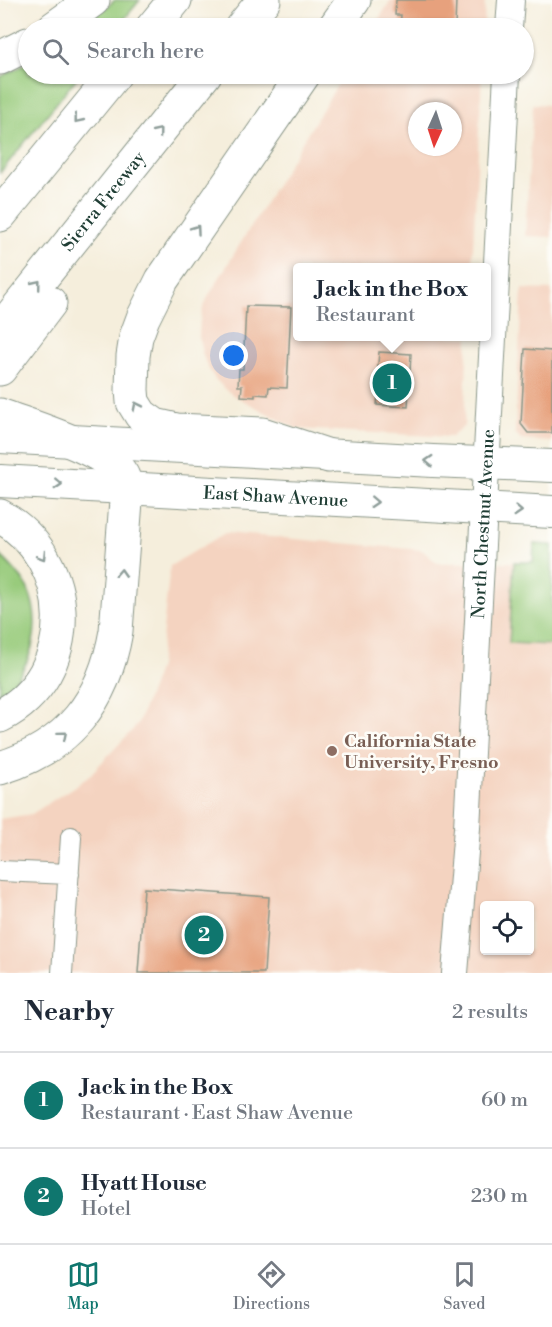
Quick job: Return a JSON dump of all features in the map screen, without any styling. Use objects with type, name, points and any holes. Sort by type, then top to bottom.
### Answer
[{"type":"highway","points":[[68,18],[93,0]]},
{"type":"highway","points":[[160,18],[175,0]]},
{"type":"highway","points":[[249,18],[264,0]]},
{"type":"highway","points":[[341,18],[354,0]]},
{"type":"highway","points":[[0,58],[18,49]]},
{"type":"highway","points":[[0,215],[107,84]]},
{"type":"highway","name":"Sierra Freeway","points":[[0,330],[197,84]]},
{"type":"highway","points":[[297,84],[162,280],[142,318],[133,356],[133,402],[141,415],[155,425],[177,430],[262,435],[330,456]]},
{"type":"highway","points":[[0,369],[90,251],[121,179]]},
{"type":"highway","points":[[0,416],[71,442],[108,460],[122,474],[127,488],[116,631],[114,648],[105,676],[92,703],[62,736],[27,759],[0,768]]},
{"type":"highway","points":[[0,516],[27,536],[46,561],[56,587],[60,615],[57,644],[43,678],[26,698],[0,716]]},
{"type":"main road","points":[[0,437],[552,466]]},
{"type":"main road","name":"East Shaw Avenue","points":[[0,481],[552,512]]},
{"type":"street","points":[[510,18],[511,0]]},
{"type":"street","name":"North Chestnut Avenue","points":[[455,973],[467,828],[506,84]]},
{"type":"street","points":[[62,973],[71,837]]},
{"type":"street","points":[[0,871],[69,874]]},
{"type":"shaded area","points":[[391,0],[485,0],[484,18],[379,18]]},
{"type":"shaded area","points":[[338,84],[481,84],[472,263],[293,263],[293,341],[468,341],[464,426],[451,437],[297,429],[233,395],[215,379],[202,352],[199,337],[200,321],[209,295]]},
{"type":"shaded area","points":[[533,104],[552,105],[552,237],[525,236]]},
{"type":"shaded area","points":[[522,289],[552,290],[552,442],[521,440],[515,434]]},
{"type":"shaded area","name":"California State University, Fresno","points":[[225,533],[422,550],[437,563],[533,562],[534,544],[552,545],[552,973],[0,973],[0,819],[32,814],[87,778],[138,724],[159,667],[170,566]]},
{"type":"green space","points":[[115,0],[140,0],[125,18],[93,18]]},
{"type":"green space","points":[[18,68],[18,84],[72,84],[0,173],[0,77]]},
{"type":"green space","points":[[534,544],[552,545],[552,645],[509,643],[514,562],[533,562]]},
{"type":"green space","points":[[0,555],[27,587],[35,616],[35,631],[28,660],[21,673],[0,695]]},
{"type":"building","points":[[396,0],[456,0],[455,18],[401,18],[401,15],[395,15]]},
{"type":"building","points":[[246,306],[291,307],[287,388],[269,387],[268,395],[241,396],[242,386],[238,386],[239,369],[243,369]]},
{"type":"building","points":[[525,349],[552,351],[552,433],[528,433],[521,424]]},
{"type":"building","points":[[379,352],[411,354],[408,407],[377,405]]},
{"type":"building","points":[[144,888],[269,897],[264,973],[138,973]]},
{"type":"place","name":"Jack in the Box","points":[[392,383]]},
{"type":"place","name":"California State University, Fresno","points":[[332,751]]},
{"type":"place","name":"Hyatt House","points":[[204,935]]}]
